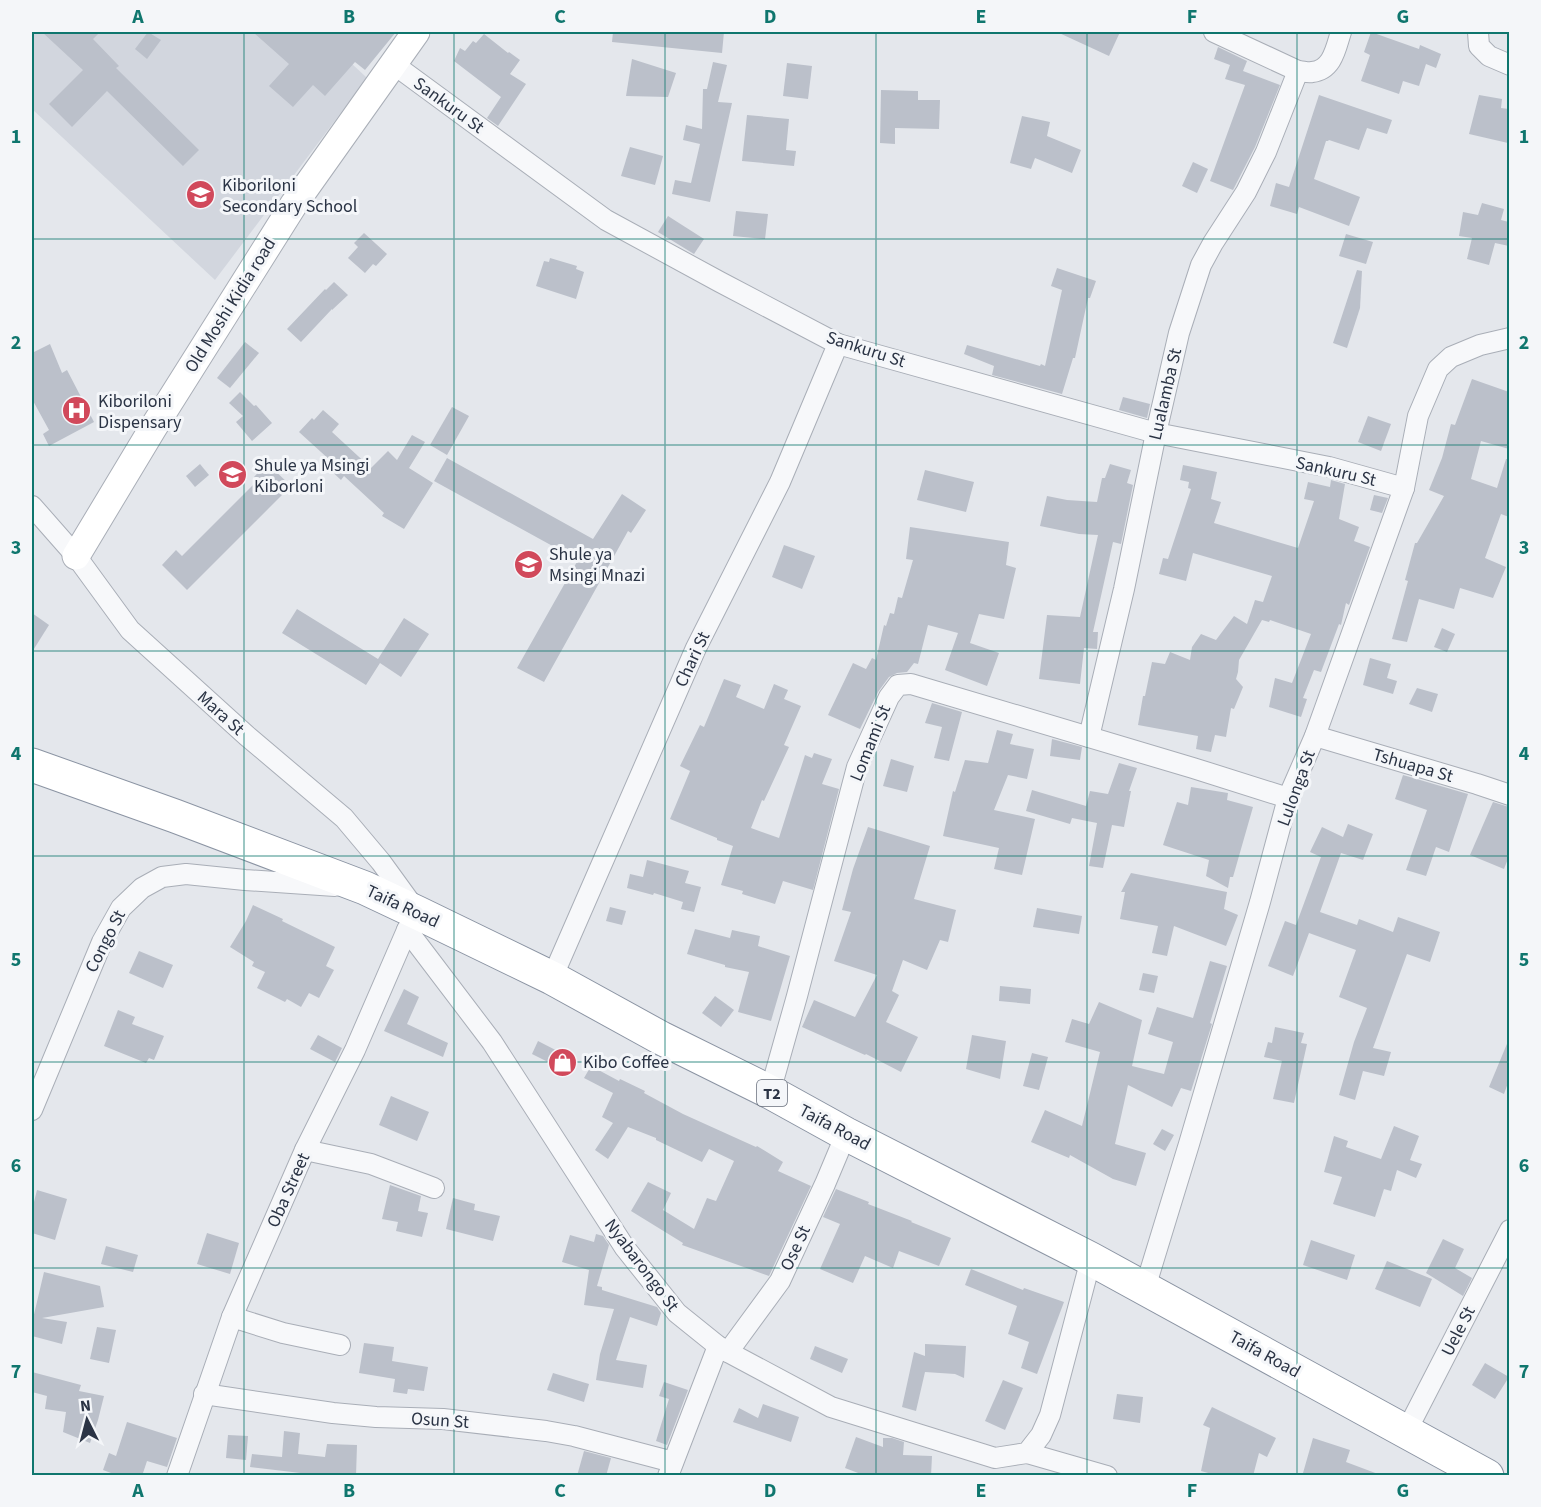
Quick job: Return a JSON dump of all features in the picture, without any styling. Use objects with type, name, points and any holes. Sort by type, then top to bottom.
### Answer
[{"type":"highway","name":"Taifa Road","points":[[32,765],[365,888],[413,922],[552,978],[661,1038],[1091,1259],[1487,1476]]},
{"type":"street","points":[[1214,32],[1298,71],[1313,73],[1323,69],[1332,60],[1341,32]]},
{"type":"street","points":[[1478,32],[1479,46],[1489,56],[1509,65]]},
{"type":"street","name":"Old Moshi Kidia road","points":[[76,556],[252,268],[412,33]]},
{"type":"street","name":"Sankuru St","points":[[392,63],[606,220],[838,344],[1156,434],[1329,467],[1404,488]]},
{"type":"street","name":"Lualamba St","points":[[1089,737],[1124,589],[1179,333],[1201,266],[1246,192],[1266,152],[1298,71]]},
{"type":"street","name":"Lulonga St","points":[[1144,1288],[1189,1144],[1288,798],[1315,736],[1404,488],[1418,416],[1438,369],[1451,357],[1480,345],[1509,338]]},
{"type":"street","name":"Chari St","points":[[552,978],[696,648],[780,482],[838,344]]},
{"type":"street","name":"Mara St","points":[[32,506],[76,556],[130,630],[247,736],[344,818],[381,862],[413,922]]},
{"type":"street","name":"Lomami St","points":[[770,1092],[857,767],[889,697],[898,686],[911,684],[1288,798]]},
{"type":"street","name":"Tshuapa St","points":[[1315,736],[1477,783],[1509,795]]},
{"type":"street","name":"Congo St","points":[[32,1110],[102,942],[121,908],[142,888],[162,877],[186,874],[365,888]]},
{"type":"street","name":"Oba Street","points":[[177,1476],[232,1317],[305,1150],[355,1050],[413,922]]},
{"type":"street","name":"Nyabarongo St","points":[[413,922],[625,1248],[677,1313],[723,1349],[831,1407],[993,1467],[1027,1453],[1107,1476]]},
{"type":"street","name":"Ose St","points":[[671,1469],[723,1349],[780,1281],[846,1134]]},
{"type":"street","points":[[305,1150],[371,1164],[434,1188]]},
{"type":"street","name":"Uele St","points":[[1406,1432],[1509,1230]]},
{"type":"street","points":[[1027,1453],[1041,1435],[1050,1415],[1091,1259]]},
{"type":"street","points":[[232,1317],[283,1334],[340,1345]]},
{"type":"street","name":"Osun St","points":[[204,1394],[333,1413],[444,1419],[546,1431],[574,1436],[671,1469]]},
{"type":"shaded area","name":"Kiboriloni Secondary School","points":[[32,32],[318,32],[367,78],[215,280],[32,109]]},
{"type":"building","points":[[42,32],[100,32],[93,39],[119,66],[116,68],[199,150],[183,166],[107,91],[72,127],[49,104],[83,70]]},
{"type":"building","points":[[148,32],[161,40],[147,59],[135,49]]},
{"type":"building","points":[[253,32],[396,32],[365,70],[355,62],[325,96],[313,85],[293,107],[269,86],[289,64]]},
{"type":"building","points":[[613,32],[724,32],[722,53],[612,42]]},
{"type":"building","points":[[1057,32],[1120,32],[1109,56]]},
{"type":"building","points":[[1371,32],[1419,49],[1420,45],[1441,54],[1436,68],[1426,64],[1419,86],[1403,81],[1399,94],[1361,81],[1370,55],[1364,52]]},
{"type":"building","points":[[484,34],[520,60],[510,74],[526,84],[498,126],[487,118],[501,97],[454,61],[460,48],[465,51],[473,41],[476,43]]},
{"type":"building","points":[[1218,47],[1247,61],[1243,71],[1280,85],[1255,147],[1233,190],[1210,181],[1245,85],[1225,79],[1230,65],[1214,59]]},
{"type":"building","points":[[632,59],[676,73],[668,97],[626,96]]},
{"type":"building","points":[[713,62],[727,65],[718,102],[732,103],[710,202],[672,194],[675,180],[691,183],[700,144],[683,140],[686,125],[702,129],[703,89],[707,89]]},
{"type":"building","points":[[787,63],[812,66],[808,99],[783,96]]},
{"type":"building","points":[[881,90],[918,91],[918,100],[940,100],[939,129],[895,128],[895,144],[880,143]]},
{"type":"building","points":[[1319,95],[1392,120],[1387,134],[1367,128],[1359,150],[1326,141],[1314,179],[1360,197],[1349,226],[1299,207],[1297,214],[1270,206],[1276,183],[1289,187]]},
{"type":"building","points":[[1479,95],[1502,99],[1501,108],[1509,109],[1508,143],[1469,134]]},
{"type":"building","points":[[747,115],[789,119],[786,150],[796,151],[794,166],[742,161]]},
{"type":"building","points":[[1022,116],[1050,122],[1047,136],[1081,150],[1072,173],[1035,158],[1031,169],[1010,163]]},
{"type":"building","points":[[630,147],[663,156],[655,185],[621,176]]},
{"type":"building","points":[[1193,162],[1208,169],[1197,193],[1182,186]]},
{"type":"building","points":[[1482,203],[1504,209],[1501,220],[1509,222],[1509,246],[1495,243],[1489,265],[1467,259],[1472,238],[1459,236],[1463,212],[1478,215]]},
{"type":"building","points":[[736,211],[768,214],[765,239],[733,236]]},
{"type":"building","points":[[668,216],[704,239],[694,254],[658,232]]},
{"type":"building","points":[[364,233],[387,254],[376,266],[373,264],[365,273],[348,258],[358,247],[354,243]]},
{"type":"building","points":[[1346,234],[1373,242],[1366,264],[1339,256]]},
{"type":"building","points":[[550,258],[577,266],[576,269],[584,272],[576,299],[536,286],[544,261],[549,262]]},
{"type":"building","points":[[1057,268],[1096,281],[1090,298],[1088,298],[1075,358],[1073,358],[1062,394],[992,375],[994,366],[964,354],[967,345],[1045,366],[1062,290],[1051,286]]},
{"type":"building","points":[[1357,270],[1362,271],[1360,308],[1347,348],[1333,343]]},
{"type":"building","points":[[334,282],[348,295],[301,342],[287,329]]},
{"type":"building","points":[[245,342],[259,353],[230,388],[217,378]]},
{"type":"building","name":"Kiboriloni Dispensary","points":[[50,344],[62,373],[67,370],[94,422],[49,446],[43,434],[49,430],[32,399],[32,353]]},
{"type":"building","points":[[1472,379],[1509,392],[1509,449],[1481,441],[1471,479],[1497,488],[1506,459],[1509,459],[1509,517],[1501,514],[1485,558],[1506,567],[1493,598],[1460,588],[1454,609],[1419,599],[1407,642],[1392,639],[1408,581],[1405,580],[1415,543],[1444,496],[1429,490],[1442,458],[1451,424],[1455,425]]},
{"type":"building","points":[[240,392],[272,423],[252,441],[236,422],[243,416],[229,403]]},
{"type":"building","points":[[1123,397],[1150,404],[1147,418],[1119,410]]},
{"type":"building","points":[[452,407],[469,416],[447,455],[430,445]]},
{"type":"building","points":[[323,410],[339,424],[332,432],[371,468],[388,451],[397,460],[412,435],[425,442],[409,468],[433,483],[404,529],[382,516],[384,513],[344,476],[341,480],[327,467],[332,462],[299,432]]},
{"type":"building","points":[[1368,416],[1391,424],[1381,451],[1358,442]]},
{"type":"building","points":[[447,458],[593,539],[622,494],[646,510],[631,533],[628,531],[544,682],[517,668],[578,560],[434,481]]},
{"type":"building","points":[[267,463],[291,486],[187,590],[162,565],[176,550],[182,556],[257,481],[254,477]]},
{"type":"building","points":[[200,464],[209,475],[195,487],[186,476]]},
{"type":"building","points":[[1110,464],[1131,470],[1127,483],[1133,485],[1121,544],[1113,542],[1093,632],[1098,632],[1097,649],[1084,648],[1080,684],[1039,679],[1047,615],[1080,617],[1098,535],[1079,534],[1040,526],[1047,496],[1097,502],[1102,478],[1105,478]]},
{"type":"building","points":[[1183,465],[1217,472],[1211,499],[1221,502],[1214,523],[1298,548],[1314,501],[1304,499],[1308,482],[1330,487],[1331,480],[1345,484],[1339,519],[1359,527],[1354,541],[1370,547],[1349,605],[1346,603],[1341,625],[1339,624],[1321,672],[1314,670],[1303,698],[1307,699],[1301,717],[1269,707],[1275,678],[1292,683],[1311,634],[1270,620],[1269,622],[1262,620],[1239,660],[1236,679],[1243,687],[1234,709],[1231,708],[1226,737],[1215,735],[1211,752],[1196,749],[1198,736],[1138,725],[1152,662],[1165,664],[1170,652],[1190,660],[1192,647],[1201,634],[1216,640],[1234,616],[1247,624],[1255,600],[1263,602],[1272,576],[1193,553],[1186,581],[1159,574],[1163,558],[1168,559],[1191,489],[1188,488],[1189,482],[1180,480]]},
{"type":"building","points":[[925,470],[974,482],[966,512],[917,500]]},
{"type":"building","points":[[1374,495],[1388,498],[1382,513],[1370,510]]},
{"type":"building","points":[[910,527],[1009,542],[1006,565],[1016,568],[1004,619],[979,614],[970,643],[999,653],[987,686],[945,670],[958,633],[928,625],[918,664],[914,663],[907,672],[889,677],[878,692],[860,729],[828,715],[853,663],[866,669],[872,658],[876,660],[884,625],[886,626],[890,613],[894,614],[898,597],[902,598],[913,560],[906,559]]},
{"type":"building","points":[[784,545],[815,556],[802,589],[772,577]]},
{"type":"building","points":[[297,609],[378,659],[404,618],[429,634],[401,677],[380,663],[366,685],[282,633]]},
{"type":"building","points":[[32,613],[49,625],[32,652]]},
{"type":"building","points":[[1442,628],[1455,634],[1447,652],[1434,647]]},
{"type":"building","points":[[1370,658],[1391,664],[1387,678],[1397,681],[1393,694],[1363,685]]},
{"type":"building","points":[[724,679],[741,685],[736,697],[764,709],[774,684],[788,690],[784,699],[801,706],[784,745],[789,747],[764,801],[762,800],[751,828],[779,838],[805,755],[812,758],[814,753],[832,759],[822,784],[839,789],[813,890],[783,881],[775,904],[721,885],[733,846],[670,819],[690,771],[680,766],[700,725],[704,727]]},
{"type":"building","points":[[1417,688],[1438,694],[1432,712],[1409,704]]},
{"type":"building","points":[[932,703],[962,712],[949,761],[934,758],[942,727],[925,723]]},
{"type":"building","points":[[997,730],[1013,734],[1010,744],[1034,749],[1027,779],[1008,775],[994,810],[1035,819],[1022,875],[994,869],[999,848],[943,836],[953,791],[955,792],[965,760],[988,763]]},
{"type":"building","points":[[1052,739],[1082,747],[1080,760],[1050,756]]},
{"type":"building","points":[[891,759],[914,766],[907,792],[883,786]]},
{"type":"building","points":[[1119,763],[1137,768],[1129,791],[1131,791],[1124,827],[1112,825],[1103,868],[1089,866],[1097,823],[1072,818],[1070,824],[1026,811],[1032,790],[1086,806],[1090,791],[1108,794]]},
{"type":"building","points":[[1403,775],[1468,794],[1449,852],[1436,847],[1426,876],[1406,870],[1427,810],[1395,799]]},
{"type":"building","points":[[1191,787],[1228,793],[1227,800],[1253,807],[1228,888],[1206,876],[1209,860],[1163,845],[1177,802],[1188,805]]},
{"type":"building","points":[[1493,802],[1509,807],[1509,856],[1504,869],[1470,855]]},
{"type":"building","points":[[1348,824],[1373,834],[1363,860],[1341,853],[1320,912],[1357,925],[1359,919],[1393,932],[1398,917],[1440,932],[1430,962],[1407,954],[1373,1048],[1391,1052],[1384,1076],[1363,1071],[1355,1100],[1339,1095],[1354,1042],[1367,1008],[1339,997],[1356,950],[1309,933],[1293,976],[1268,966],[1285,921],[1296,925],[1321,857],[1310,852],[1322,827],[1343,837]]},
{"type":"building","points":[[868,827],[930,846],[914,899],[956,910],[948,942],[940,940],[927,970],[903,960],[892,991],[899,995],[886,1022],[918,1037],[901,1072],[866,1054],[802,1027],[814,1000],[855,1017],[877,975],[834,961],[851,912],[842,910]]},
{"type":"building","points":[[647,860],[689,871],[685,883],[701,887],[694,912],[681,909],[683,902],[627,888],[630,874],[643,877]]},
{"type":"building","points":[[1131,873],[1227,892],[1224,909],[1238,915],[1226,946],[1174,926],[1167,956],[1152,953],[1158,926],[1120,919],[1125,892],[1121,892]]},
{"type":"building","points":[[253,905],[335,947],[326,966],[334,970],[319,998],[309,993],[301,1007],[257,988],[265,972],[252,966],[254,962],[230,947]]},
{"type":"building","points":[[610,907],[626,911],[622,925],[606,921]]},
{"type":"building","points":[[1037,908],[1082,916],[1079,934],[1033,927]]},
{"type":"building","points":[[695,929],[730,938],[732,930],[760,936],[758,946],[790,956],[771,1021],[738,1012],[749,972],[725,967],[725,965],[687,954]]},
{"type":"building","points":[[139,951],[173,965],[163,988],[129,973]]},
{"type":"building","points":[[1210,961],[1227,966],[1191,1091],[1181,1088],[1172,1107],[1128,1085],[1115,1144],[1146,1153],[1136,1186],[1113,1179],[1070,1155],[1069,1158],[1031,1142],[1045,1110],[1082,1126],[1100,1052],[1065,1042],[1072,1019],[1089,1024],[1099,1002],[1142,1020],[1132,1066],[1164,1074],[1173,1042],[1148,1034],[1157,1007],[1193,1018]]},
{"type":"building","points":[[1143,973],[1158,976],[1154,993],[1139,990]]},
{"type":"building","points":[[1000,986],[1031,989],[1030,1004],[999,1001]]},
{"type":"building","points":[[404,989],[419,997],[407,1024],[448,1043],[443,1057],[384,1031]]},
{"type":"building","points":[[715,996],[734,1010],[721,1027],[702,1013]]},
{"type":"building","points":[[118,1010],[135,1017],[132,1024],[164,1036],[154,1060],[149,1058],[146,1063],[104,1046]]},
{"type":"building","points":[[1275,1027],[1304,1033],[1301,1043],[1307,1044],[1294,1103],[1273,1099],[1282,1061],[1264,1057],[1268,1042],[1272,1043]]},
{"type":"building","points":[[318,1035],[342,1048],[335,1062],[310,1049]]},
{"type":"building","points":[[972,1035],[1006,1041],[1000,1079],[966,1069]]},
{"type":"building","points":[[1509,1039],[1509,1080],[1504,1094],[1489,1087]]},
{"type":"building","points":[[538,1041],[573,1059],[566,1071],[532,1054]]},
{"type":"building","points":[[1032,1053],[1048,1057],[1039,1090],[1023,1086]]},
{"type":"building","points":[[591,1066],[619,1081],[620,1079],[645,1091],[644,1093],[683,1114],[757,1146],[783,1162],[778,1171],[811,1186],[769,1276],[682,1245],[683,1243],[631,1211],[648,1182],[671,1193],[663,1210],[694,1229],[707,1198],[716,1201],[734,1161],[709,1149],[702,1162],[656,1138],[628,1127],[608,1159],[595,1150],[613,1123],[602,1117],[613,1093],[584,1078]]},
{"type":"building","points":[[391,1096],[429,1112],[417,1141],[379,1125]]},
{"type":"building","points":[[1394,1126],[1419,1136],[1410,1160],[1422,1164],[1416,1178],[1397,1170],[1391,1191],[1384,1189],[1375,1217],[1333,1204],[1342,1177],[1324,1172],[1334,1136],[1348,1141],[1346,1147],[1381,1159]]},
{"type":"building","points":[[1162,1129],[1174,1135],[1165,1151],[1153,1144]]},
{"type":"building","points":[[390,1185],[421,1196],[418,1211],[428,1213],[422,1237],[396,1231],[398,1222],[382,1219]]},
{"type":"building","points":[[836,1189],[951,1238],[939,1266],[899,1251],[893,1268],[865,1256],[853,1283],[820,1269],[840,1224],[823,1217]]},
{"type":"building","points":[[37,1190],[67,1199],[55,1240],[32,1233],[32,1210]]},
{"type":"building","points":[[453,1198],[475,1204],[474,1210],[500,1216],[493,1241],[446,1229]]},
{"type":"building","points":[[207,1233],[239,1243],[230,1274],[197,1264]]},
{"type":"building","points":[[596,1234],[603,1236],[609,1245],[597,1286],[602,1287],[602,1290],[657,1307],[661,1313],[657,1326],[630,1317],[616,1360],[647,1365],[643,1388],[596,1380],[600,1354],[614,1309],[584,1305],[589,1270],[562,1262],[570,1235],[594,1242]]},
{"type":"building","points":[[1443,1239],[1464,1249],[1455,1268],[1472,1278],[1463,1296],[1426,1273]]},
{"type":"building","points":[[1311,1240],[1355,1255],[1347,1280],[1303,1265]]},
{"type":"building","points":[[106,1246],[138,1255],[133,1272],[101,1264]]},
{"type":"building","points":[[1387,1261],[1432,1279],[1420,1307],[1375,1289]]},
{"type":"building","points":[[971,1269],[1023,1290],[1024,1288],[1064,1302],[1037,1374],[1021,1368],[1029,1342],[1008,1334],[1017,1306],[965,1285]]},
{"type":"building","points":[[44,1272],[100,1286],[104,1307],[42,1318],[67,1322],[62,1344],[32,1336],[32,1323]]},
{"type":"building","points":[[97,1327],[116,1330],[109,1363],[90,1359]]},
{"type":"building","points":[[364,1343],[394,1347],[392,1361],[428,1367],[424,1391],[408,1389],[407,1394],[393,1392],[395,1379],[359,1373]]},
{"type":"building","points":[[925,1344],[966,1346],[964,1378],[955,1374],[925,1372],[916,1411],[902,1407],[914,1352],[925,1356]]},
{"type":"building","points":[[815,1346],[848,1359],[842,1373],[810,1359]]},
{"type":"building","points":[[1485,1363],[1509,1377],[1495,1399],[1472,1385]]},
{"type":"building","points":[[32,1372],[81,1385],[79,1391],[104,1396],[90,1443],[63,1432],[66,1412],[45,1409],[47,1396],[32,1392]]},
{"type":"building","points":[[553,1373],[589,1384],[584,1402],[547,1390]]},
{"type":"building","points":[[1003,1380],[1023,1388],[1005,1430],[985,1421]]},
{"type":"building","points":[[664,1382],[688,1390],[667,1445],[656,1441],[669,1399],[659,1396]]},
{"type":"building","points":[[1117,1394],[1143,1397],[1140,1423],[1113,1419]]},
{"type":"building","points":[[763,1404],[799,1417],[791,1442],[733,1422],[739,1408],[758,1418]]},
{"type":"building","points":[[1212,1407],[1276,1438],[1267,1457],[1259,1453],[1253,1476],[1219,1476],[1201,1471],[1210,1428],[1203,1425]]},
{"type":"building","points":[[127,1422],[177,1438],[167,1467],[147,1461],[142,1476],[119,1476],[103,1470],[109,1453],[116,1456]]},
{"type":"building","points":[[284,1431],[300,1433],[298,1454],[325,1457],[327,1444],[357,1445],[356,1476],[326,1476],[250,1467],[252,1454],[282,1457]]},
{"type":"building","points":[[228,1435],[248,1436],[246,1460],[226,1458]]},
{"type":"building","points":[[856,1437],[883,1447],[883,1438],[892,1438],[904,1442],[903,1455],[932,1456],[931,1476],[866,1476],[845,1468]]},
{"type":"building","points":[[1313,1438],[1350,1450],[1346,1462],[1378,1474],[1377,1476],[1312,1476],[1303,1473]]},
{"type":"building","points":[[584,1451],[611,1458],[606,1476],[577,1476]]},
{"type":"place","name":"Kiboriloni Secondary School","points":[[201,195]]},
{"type":"place","name":"Kiboriloni Dispensary","points":[[77,411]]},
{"type":"place","name":"Shule ya Msingi Kiborloni","points":[[233,475]]},
{"type":"place","name":"Shule ya Msingi Mnazi","points":[[528,564]]},
{"type":"place","name":"Kibo Coffee","points":[[562,1062]]}]
